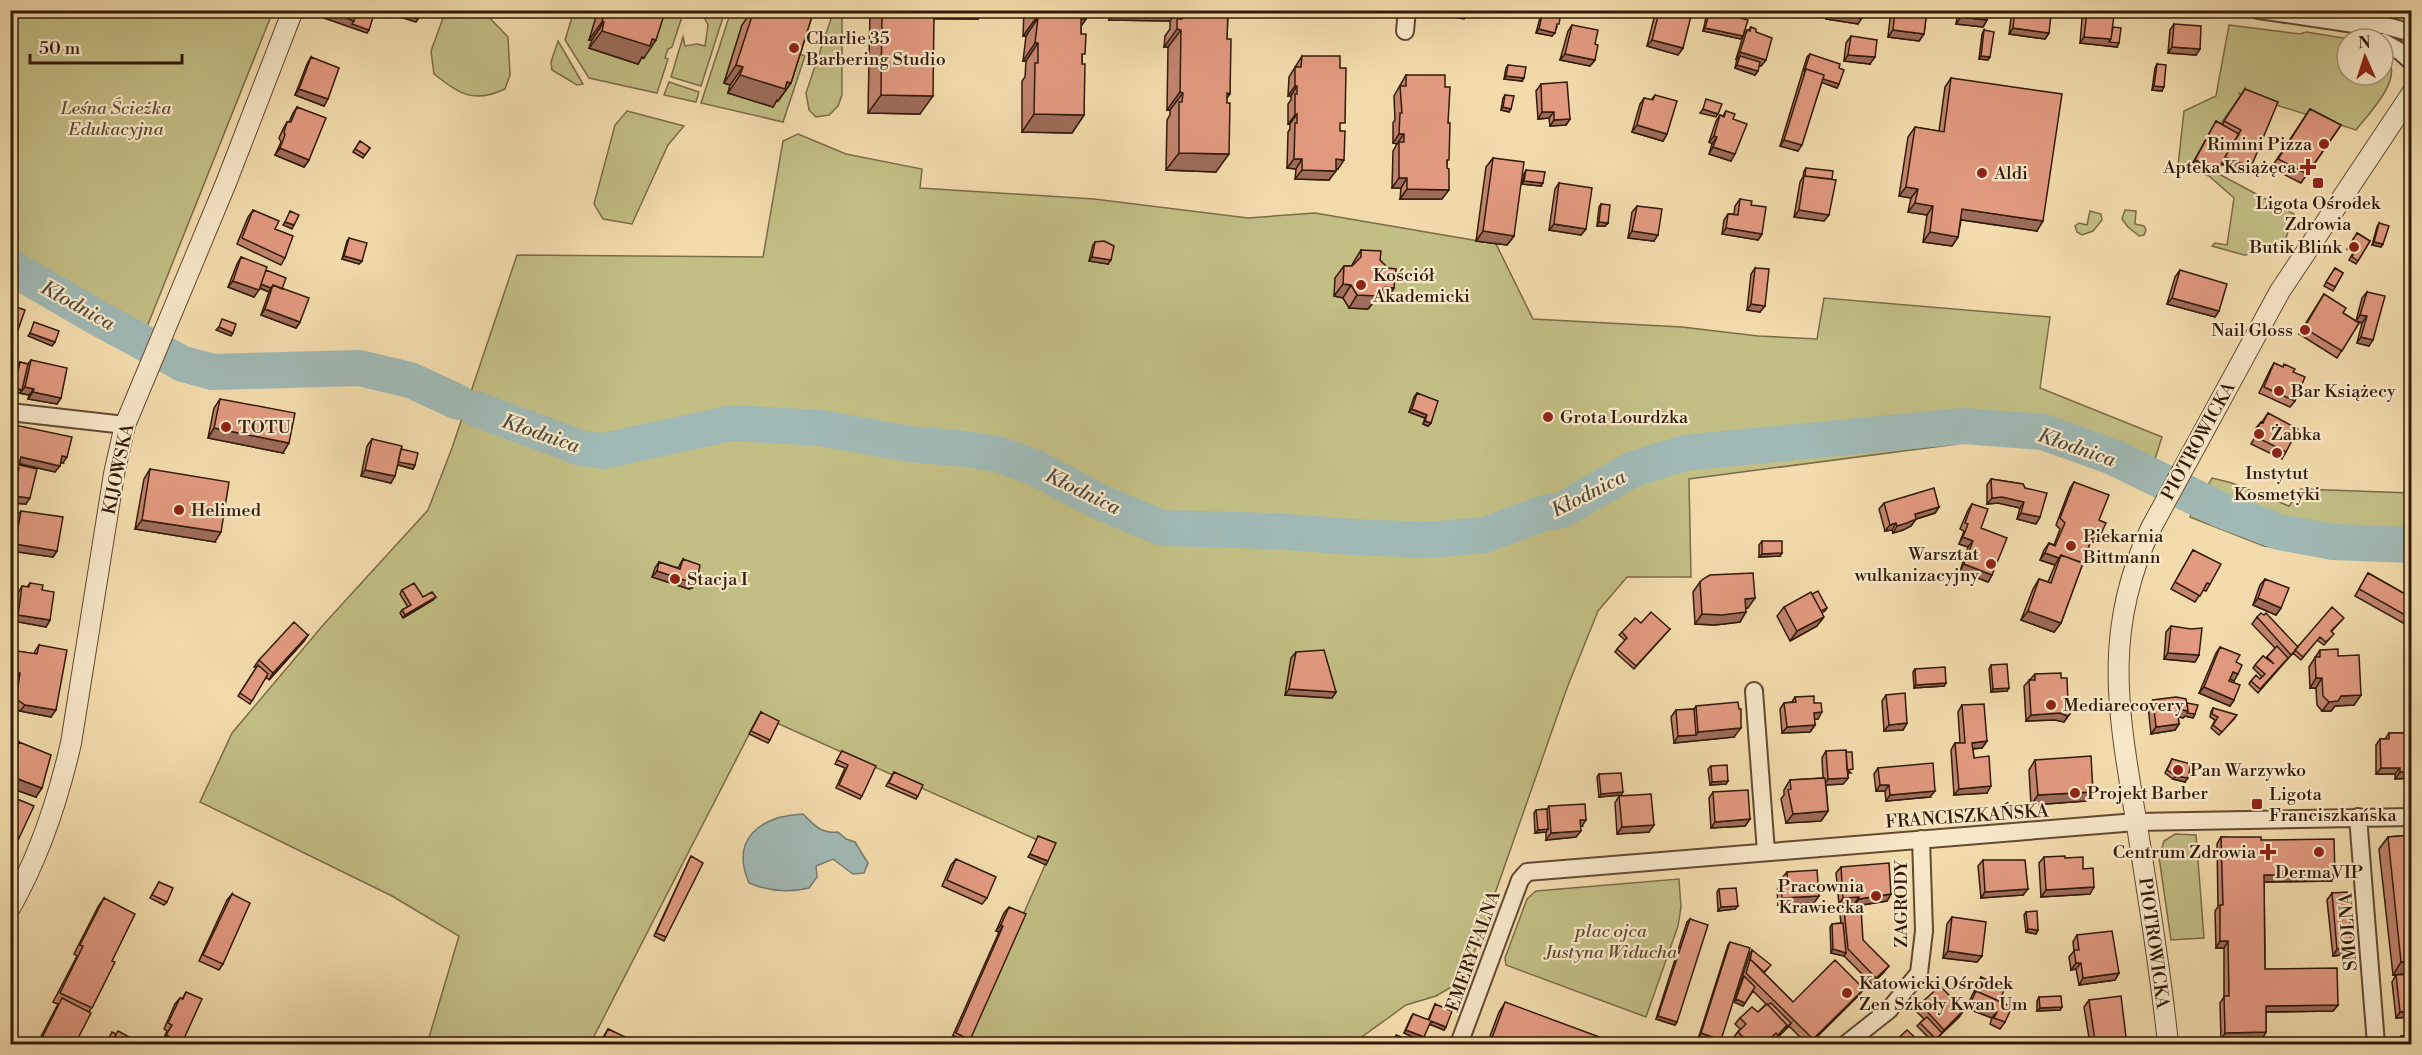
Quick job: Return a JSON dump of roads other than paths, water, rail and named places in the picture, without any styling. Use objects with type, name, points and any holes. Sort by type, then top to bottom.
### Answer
[{"type":"street","name":"KIJOWSKA","points":[[10,908],[25,883],[45,830],[72,743],[114,474],[124,426],[226,183],[293,10]]},
{"type":"street","points":[[1405,31],[1407,10]]},
{"type":"street","points":[[2259,10],[2354,24],[2372,22],[2412,33]]},
{"type":"street","points":[[2354,24],[2358,27]]},
{"type":"street","points":[[2395,49],[2412,62]]},
{"type":"street","name":"PIOTROWICKA","points":[[2168,1044],[2161,983],[2118,702],[2118,647],[2121,619],[2132,575],[2145,540],[2280,291],[2412,93]]},
{"type":"street","points":[[10,412],[124,426]]},
{"type":"street","points":[[1754,691],[1766,852]]},
{"type":"street","name":"SMOLNA","points":[[2358,817],[2376,1044]]},
{"type":"street","name":"FRANCISZKAŃSKA","points":[[1523,876],[1766,852],[2136,822],[2412,817]]},
{"type":"street","name":"ZAGRODY","points":[[1846,1044],[1889,1010],[1919,973],[1924,931],[1921,839]]},
{"type":"street","name":"EMERYTALNA","points":[[1459,1044],[1523,876]]},
{"type":"water","points":[[803,814],[818,828],[827,832],[838,832],[846,839],[855,842],[868,863],[864,873],[853,874],[833,859],[816,866],[817,877],[809,888],[779,890],[749,883],[743,854],[746,842],[753,833],[774,819]]},
{"type":"waterway","name":"Kłodnica","points":[[10,267],[183,364],[213,372],[359,368],[410,380],[458,402]]},
{"type":"waterway","name":"Kłodnica","points":[[476,409],[581,448],[603,451],[732,423],[821,428],[909,444],[997,454],[1034,467],[1100,502],[1162,528],[1273,531],[1430,540],[1485,535],[1544,513],[1562,510],[1633,469],[1685,453]]},
{"type":"waterway","name":"Kłodnica","points":[[1692,452],[1963,426],[2043,432],[2113,457],[2221,510],[2279,532],[2333,542],[2412,545]]},
{"type":"place","name":"Charlie 35 Barbering Studio","points":[[794,48]]},
{"type":"place","name":"Rimini Pizza","points":[[2324,144]]},
{"type":"place","name":"Apteka Książęca","points":[[2308,167]]},
{"type":"place","name":"Aldi","points":[[1982,173]]},
{"type":"place","name":"Ligota Ośrodek Zdrowia","points":[[2318,183]]},
{"type":"place","name":"Butik Blink","points":[[2354,247]]},
{"type":"place","name":"Kościół Akademicki","points":[[1361,285]]},
{"type":"place","name":"Nail Gloss","points":[[2305,330]]},
{"type":"place","name":"Bar Książecy","points":[[2279,391]]},
{"type":"place","name":"Grota Lourdzka","points":[[1548,417]]},
{"type":"place","name":"TOTU","points":[[226,427]]},
{"type":"place","name":"Żabka","points":[[2259,434]]},
{"type":"place","name":"Instytut Kosmetyki","points":[[2277,453]]},
{"type":"place","name":"Helimed","points":[[179,510]]},
{"type":"place","name":"Piekarnia Bittmann","points":[[2071,546]]},
{"type":"place","name":"Warsztat wulkanizacyjny","points":[[1991,564]]},
{"type":"place","name":"Stacja I","points":[[675,579]]},
{"type":"place","name":"Mediarecovery","points":[[2051,705]]},
{"type":"place","name":"Pan Warzywko","points":[[2178,770]]},
{"type":"place","name":"Projekt Barber","points":[[2075,793]]},
{"type":"place","name":"Ligota Franciszkańska","points":[[2257,804]]},
{"type":"place","name":"Centrum Zdrowia","points":[[2268,852]]},
{"type":"place","name":"DermaVIP","points":[[2319,852]]},
{"type":"place","name":"Pracownia Krawiecka","points":[[1876,896]]},
{"type":"place","name":"Katowicki Ośrodek Zen Szkoły Kwan Um","points":[[1847,993]]},
{"type":"park label","name":"Leśna Ścieżka Edukacyjna","points":[[116,118]]},
{"type":"park label","name":"plac ojca Justyna Widucha","points":[[1611,941]]}]
